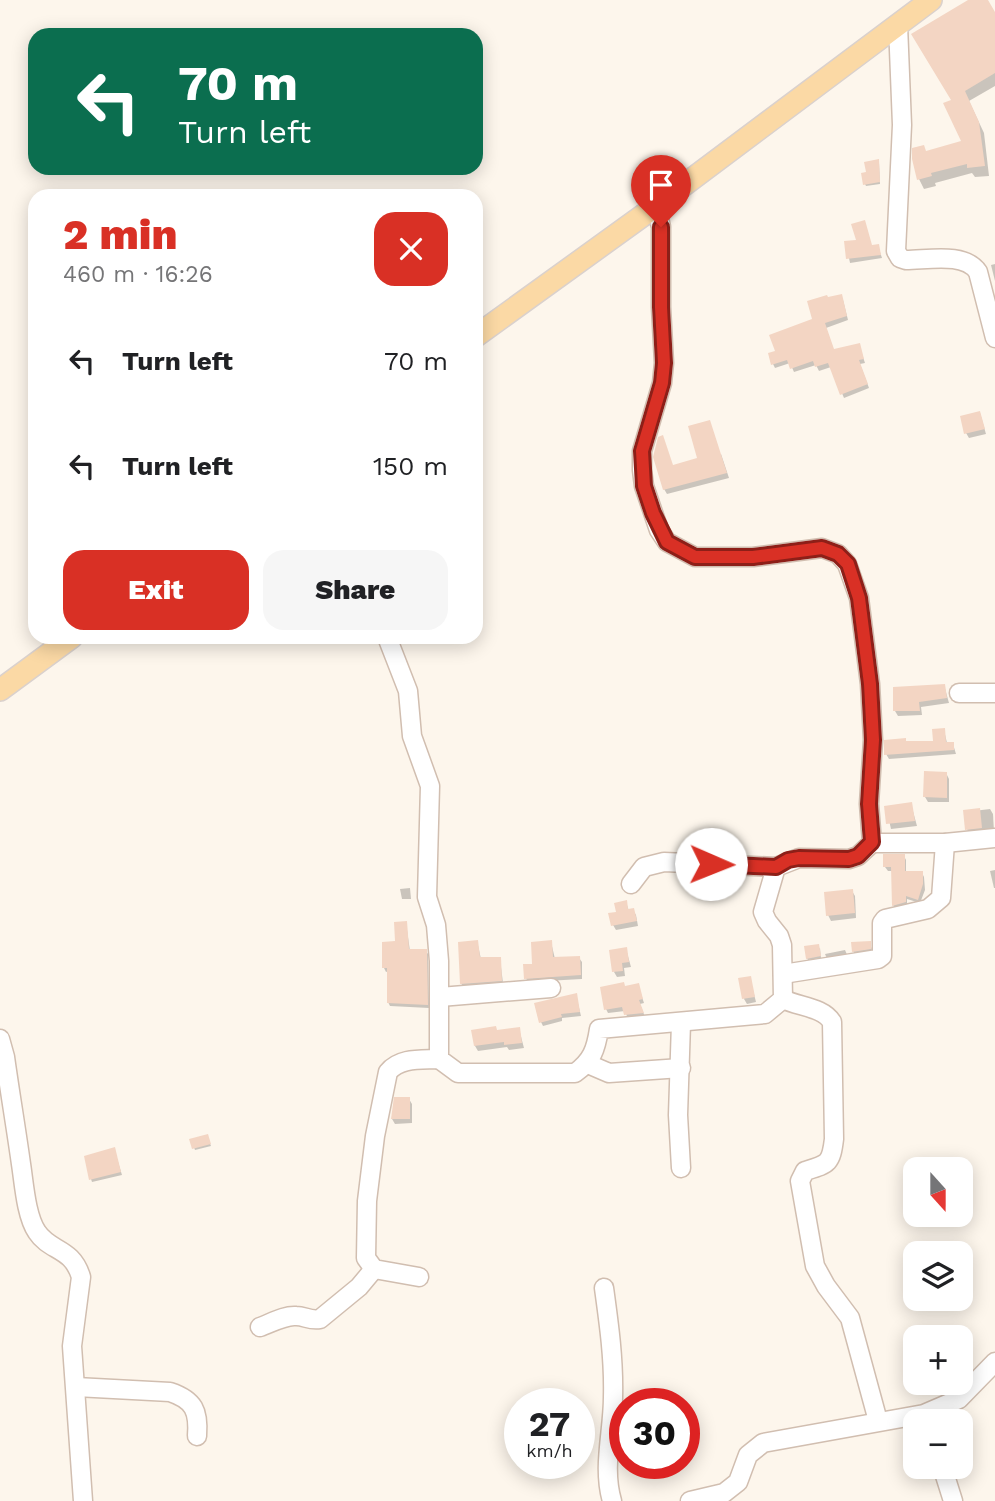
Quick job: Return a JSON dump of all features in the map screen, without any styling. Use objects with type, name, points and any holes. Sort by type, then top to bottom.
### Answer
[{"type":"main road","points":[[483,332],[931,0]]},
{"type":"main road","points":[[0,690],[62,644]]},
{"type":"street","points":[[898,24],[902,125],[896,251],[900,258],[906,260],[962,260],[972,264],[978,272],[995,338]]},
{"type":"street","points":[[656,206],[661,227],[664,363],[662,383],[642,451],[642,470],[653,513],[667,542],[695,557],[753,557],[822,548],[838,554],[848,564],[859,598],[870,684],[873,740],[869,804],[872,842]]},
{"type":"street","points":[[390,644],[408,691],[412,736],[430,786],[428,897],[436,925],[440,997],[439,1059]]},
{"type":"street","points":[[959,693],[995,693]]},
{"type":"street","points":[[631,884],[645,867],[664,862],[776,867],[788,860],[799,858],[849,859],[858,856],[872,842],[945,843],[995,838]]},
{"type":"street","points":[[783,974],[877,959],[883,951],[882,923],[885,919],[928,909],[941,898],[945,843]]},
{"type":"street","points":[[776,867],[763,912],[782,944],[783,999]]},
{"type":"street","points":[[440,997],[551,988]]},
{"type":"street","points":[[419,1277],[374,1269],[366,1258],[367,1201],[374,1136],[388,1072],[393,1066],[409,1061],[439,1059],[458,1073],[575,1073],[588,1064],[596,1050],[599,1029],[765,1014],[783,999]]},
{"type":"street","points":[[783,999],[820,1011],[832,1022],[832,1157],[825,1165],[805,1171],[800,1181],[815,1266],[850,1318],[878,1421]]},
{"type":"street","points":[[681,1023],[678,1115],[681,1168]]},
{"type":"street","points":[[0,1040],[33,1224],[44,1240],[70,1257],[78,1267],[81,1277],[72,1346],[83,1501]]},
{"type":"street","points":[[588,1064],[608,1073],[681,1068]]},
{"type":"street","points":[[260,1327],[298,1315],[320,1319],[359,1287],[374,1269]]},
{"type":"street","points":[[604,1288],[613,1355],[608,1466],[612,1501]]},
{"type":"street","points":[[941,1409],[959,1399],[995,1362]]},
{"type":"street","points":[[76,1387],[170,1392],[184,1397],[198,1418],[197,1436]]},
{"type":"street","points":[[693,1501],[724,1493],[738,1482],[748,1455],[763,1443],[878,1421],[903,1419]]},
{"type":"street","points":[[946,1479],[953,1501]]},
{"type":"building","points":[[968,0],[988,0],[995,12],[995,73],[965,91],[979,122],[985,166],[967,168],[967,164],[931,173],[932,176],[917,180],[912,148],[924,145],[926,151],[961,141],[943,103],[951,100],[911,34]]},
{"type":"building","points":[[879,159],[880,182],[863,185],[861,173],[866,172],[864,162]]},
{"type":"building","points":[[865,220],[872,245],[879,244],[881,255],[846,259],[844,241],[856,240],[851,224]]},
{"type":"building","points":[[842,294],[847,316],[825,323],[834,349],[860,343],[864,359],[859,360],[868,384],[840,395],[828,363],[815,367],[813,361],[790,369],[787,360],[771,365],[768,353],[775,351],[769,335],[812,319],[807,301]]},
{"type":"building","points":[[980,411],[985,429],[964,434],[960,416]]},
{"type":"building","points":[[710,420],[727,473],[663,490],[653,457],[658,437],[663,435],[673,465],[697,458],[688,426]]},
{"type":"building","points":[[945,684],[947,698],[919,702],[920,711],[893,711],[893,687]]},
{"type":"building","points":[[945,728],[946,742],[954,742],[954,750],[884,755],[884,740],[906,738],[906,741],[933,741],[932,729]]},
{"type":"building","points":[[924,771],[947,772],[947,798],[923,797]]},
{"type":"building","points":[[912,802],[915,821],[886,824],[884,806]]},
{"type":"building","points":[[980,808],[982,828],[965,830],[963,810]]},
{"type":"building","points":[[883,854],[905,854],[905,871],[923,871],[923,884],[918,900],[906,896],[906,902],[892,906],[891,867],[883,867]]},
{"type":"building","points":[[853,889],[855,913],[826,916],[824,892]]},
{"type":"building","points":[[627,900],[628,909],[634,908],[637,921],[611,926],[608,913],[616,912],[614,903]]},
{"type":"building","points":[[407,921],[409,949],[427,949],[428,1005],[387,1003],[387,968],[382,968],[382,942],[395,941],[394,922]]},
{"type":"building","points":[[478,940],[480,957],[501,957],[502,981],[460,984],[458,942]]},
{"type":"building","points":[[552,940],[553,957],[580,956],[581,975],[524,979],[523,964],[532,964],[531,942]]},
{"type":"building","points":[[871,941],[871,949],[852,952],[851,942]]},
{"type":"building","points":[[819,944],[821,956],[806,959],[804,946]]},
{"type":"building","points":[[627,947],[629,962],[622,963],[623,971],[612,972],[609,950]]},
{"type":"building","points":[[751,976],[755,997],[742,999],[738,978]]},
{"type":"building","points":[[624,982],[625,986],[639,983],[643,999],[639,1000],[644,1013],[624,1015],[622,1007],[604,1010],[600,987]]},
{"type":"building","points":[[577,993],[580,1012],[561,1014],[562,1017],[539,1023],[534,1003]]},
{"type":"building","points":[[496,1026],[497,1030],[520,1027],[522,1043],[504,1045],[504,1042],[474,1046],[471,1030]]},
{"type":"building","points":[[394,1097],[410,1097],[410,1119],[391,1119]]},
{"type":"building","points":[[208,1134],[211,1144],[192,1149],[189,1139]]},
{"type":"building","points":[[115,1147],[121,1172],[89,1180],[84,1156]]},
{"type":"route","points":[[661,227],[664,363],[662,383],[642,451],[644,486],[659,530],[667,542],[695,557],[753,557],[822,548],[838,554],[848,564],[859,598],[870,684],[873,740],[869,804],[872,842],[858,856],[849,859],[799,858],[788,860],[776,867],[711,864]]}]
